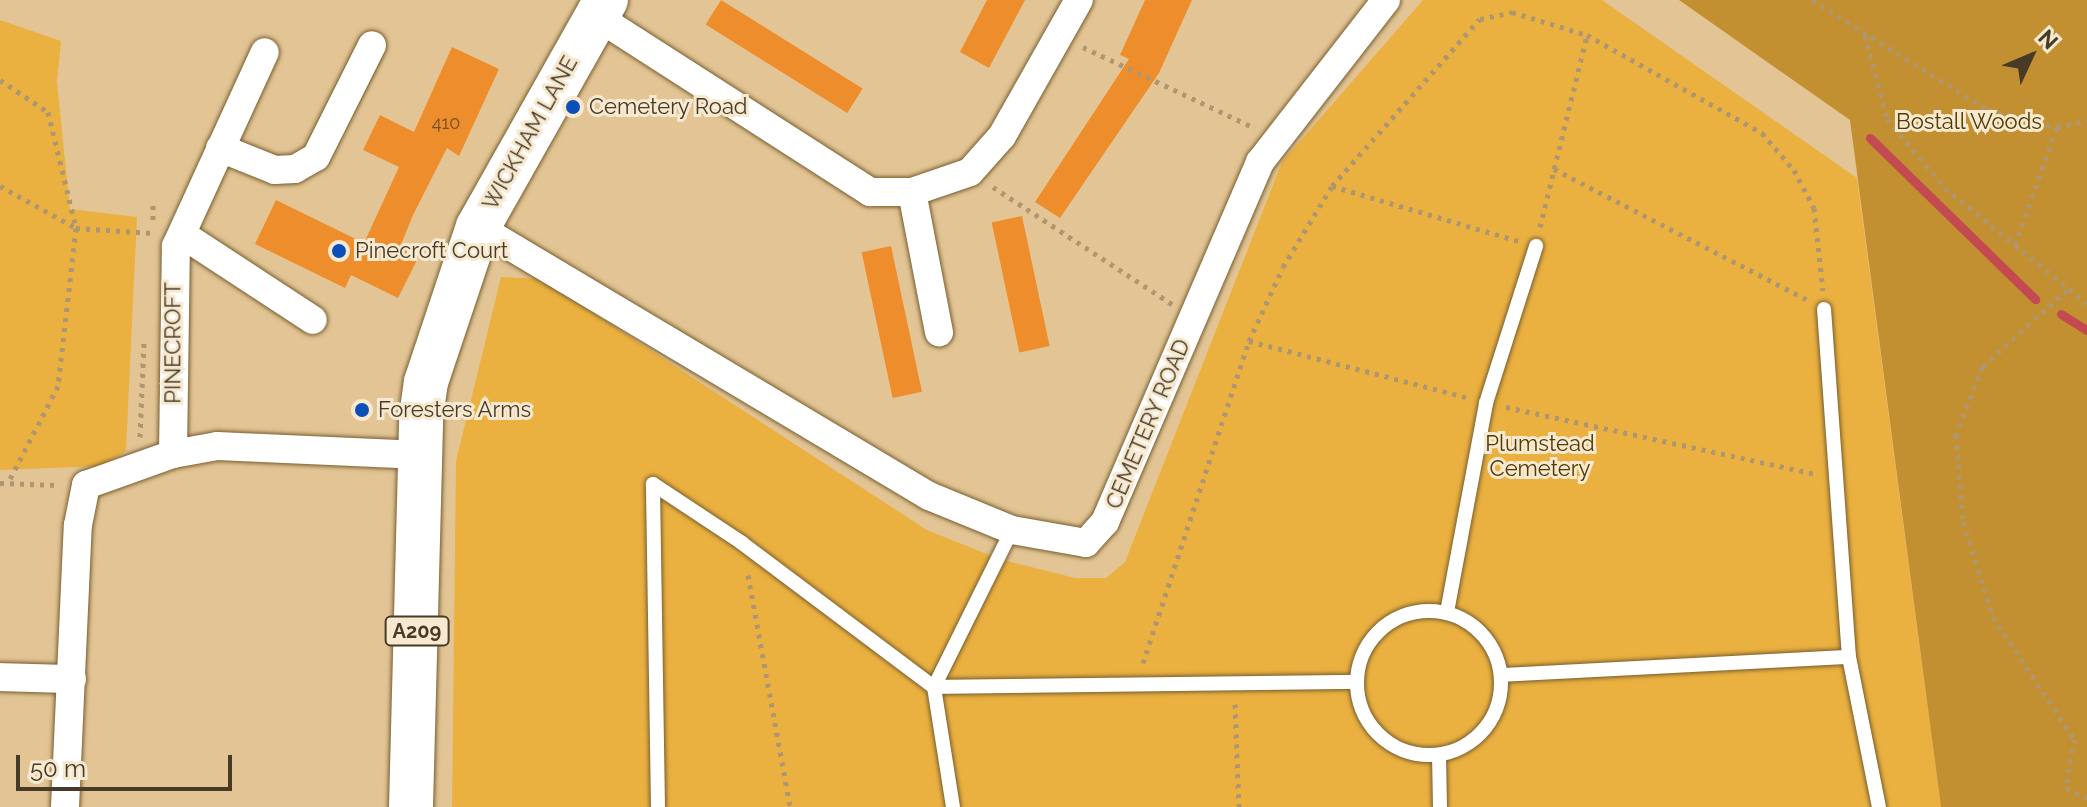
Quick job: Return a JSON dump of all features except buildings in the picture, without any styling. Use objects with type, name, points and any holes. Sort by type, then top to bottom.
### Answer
[{"type":"main road","name":"WICKHAM LANE","points":[[421,455],[426,382],[478,227],[601,8]]},
{"type":"main road","name":"A209","points":[[411,807],[421,455]]},
{"type":"street","points":[[601,8],[870,192],[912,192],[970,172],[1002,136],[1062,37],[1079,0]]},
{"type":"street","name":"CEMETERY ROAD","points":[[478,227],[929,496],[1012,530],[1086,543],[1105,522],[1260,162],[1386,0]]},
{"type":"street","points":[[220,148],[275,170],[295,169],[316,157],[372,45]]},
{"type":"street","name":"PINECROFT","points":[[173,454],[174,260],[220,148],[265,52]]},
{"type":"street","points":[[912,192],[939,332]]},
{"type":"street","points":[[183,235],[313,320]]},
{"type":"street","points":[[65,807],[82,491],[95,480],[173,454],[217,446],[421,455]]},
{"type":"street","points":[[0,677],[72,679]]},
{"type":"lane","points":[[1447,612],[1486,403],[1536,246]]},
{"type":"lane","points":[[1824,309],[1849,657],[1879,807]]},
{"type":"lane","points":[[658,807],[653,484],[742,543],[934,687],[1356,682]]},
{"type":"lane","points":[[953,807],[934,687],[1012,530]]},
{"type":"lane","points":[[1414,612],[1447,612],[1484,635],[1501,675],[1493,718],[1479,736],[1439,755],[1391,745],[1372,729],[1360,707],[1356,682],[1364,650],[1384,625],[1414,612]]},
{"type":"lane","points":[[1501,675],[1849,657]]},
{"type":"lane","points":[[1439,755],[1440,807]]},
{"type":"path","points":[[1812,0],[1988,110],[2057,127],[2087,121]]},
{"type":"path","points":[[1137,683],[1249,341],[1283,267],[1332,186],[1480,19],[1512,12],[1587,35],[1762,133],[1794,170],[1814,208],[1824,309]]},
{"type":"path","points":[[1332,186],[1536,246],[1587,35]]},
{"type":"path","points":[[1865,35],[1887,119],[1945,188],[2087,304]]},
{"type":"path","points":[[1062,37],[1277,139]]},
{"type":"path","points":[[0,80],[48,112],[76,228],[58,386],[8,483]]},
{"type":"path","points":[[2015,245],[2057,127]]},
{"type":"path","points":[[1554,169],[1824,309]]},
{"type":"path","points":[[970,172],[1193,318]]},
{"type":"path","points":[[0,186],[76,228],[154,233]]},
{"type":"path","points":[[2067,290],[1982,367],[1956,435],[1963,522],[1993,617],[2074,739],[2066,788],[2087,798]]},
{"type":"path","points":[[1249,341],[1486,403],[1837,478]]},
{"type":"path","points":[[0,483],[71,485]]},
{"type":"path","points":[[742,543],[790,807]]},
{"type":"path","points":[[1234,685],[1239,807]]},
{"type":"green space","name":"Plumstead Cemetery","points":[[1423,0],[1602,0],[1857,178],[1941,807],[452,807],[456,461],[501,277],[541,279],[927,530],[999,559],[1075,578],[1106,578],[1125,562],[1282,162]]},
{"type":"green space","name":"Bostall Woods","points":[[1679,0],[2087,0],[2087,807],[1941,807],[1850,120]]},
{"type":"green space","points":[[0,20],[61,41],[57,82],[70,209],[137,217],[126,451],[101,466],[0,470]]},
{"type":"waterway","points":[[1870,138],[2035,299]]},
{"type":"waterway","points":[[2061,314],[2087,330]]},
{"type":"place","name":"Cemetery Road","points":[[573,107]]},
{"type":"place","name":"Pinecroft Court","points":[[339,251]]},
{"type":"place","name":"Foresters Arms","points":[[362,410]]}]
